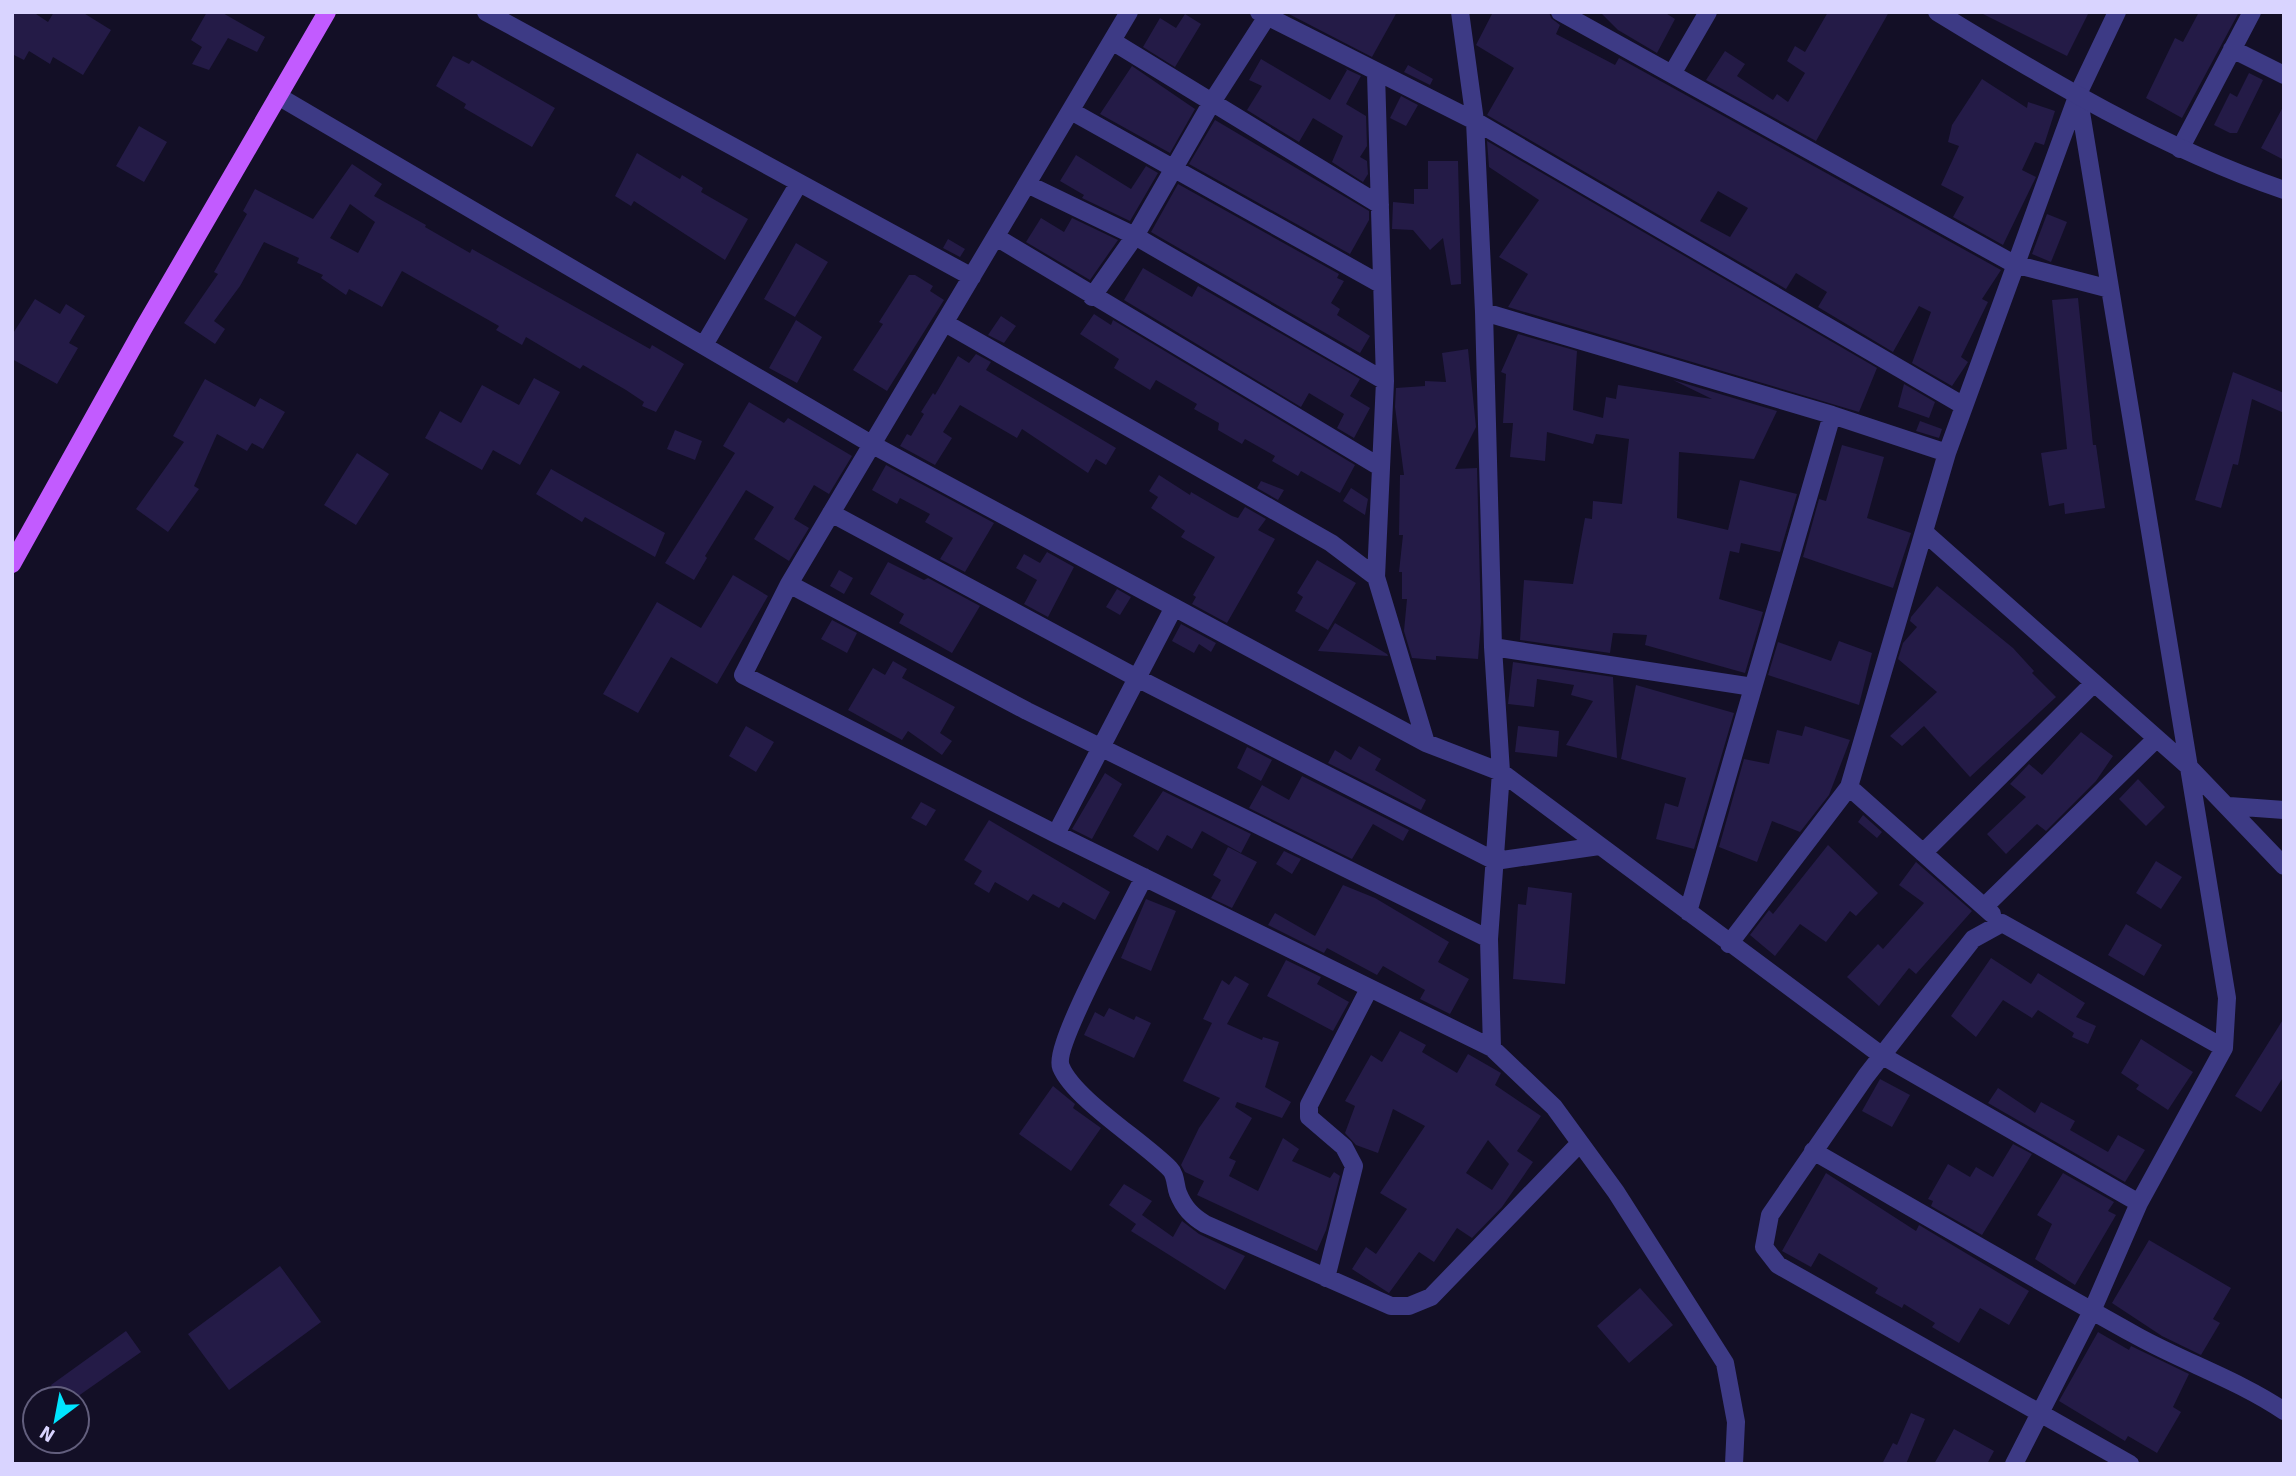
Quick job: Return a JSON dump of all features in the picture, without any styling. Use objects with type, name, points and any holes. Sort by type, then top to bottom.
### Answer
[{"type":"main road","points":[[12,564],[143,328],[327,12]]},
{"type":"street","points":[[486,12],[972,277]]},
{"type":"street","points":[[1129,12],[789,584],[743,675],[1056,834],[1492,1048],[1554,1107],[1616,1192],[1725,1363],[1736,1422],[1734,1464]]},
{"type":"street","points":[[1460,12],[1475,121],[1484,312],[1493,647],[1501,772],[1489,939],[1492,1048]]},
{"type":"street","points":[[1560,12],[2014,264],[2110,289]]},
{"type":"street","points":[[1672,74],[1708,12]]},
{"type":"street","points":[[1937,12],[2028,69],[2180,149],[2284,190]]},
{"type":"street","points":[[1729,944],[1849,787],[1947,453],[2078,94],[2117,12]]},
{"type":"street","points":[[2180,149],[2252,12]]},
{"type":"street","points":[[1092,297],[1135,236],[1265,14],[1376,73],[1475,121],[1964,406]]},
{"type":"street","points":[[1112,41],[1380,205]]},
{"type":"street","points":[[2232,50],[2284,75]]},
{"type":"street","points":[[1376,73],[1385,382],[1376,577],[1426,743]]},
{"type":"street","points":[[2014,1464],[2092,1311],[2139,1203],[2224,1048],[2227,998],[2078,94]]},
{"type":"street","points":[[278,96],[873,444],[1426,743],[1501,772],[1881,1055],[2139,1203]]},
{"type":"street","points":[[1071,111],[1382,285]]},
{"type":"street","points":[[704,345],[799,183]]},
{"type":"street","points":[[1027,184],[1135,236],[1385,382]]},
{"type":"street","points":[[996,237],[1092,297],[1380,467]]},
{"type":"street","points":[[1484,312],[1832,415],[1947,453]]},
{"type":"street","points":[[945,323],[1331,543],[1376,577]]},
{"type":"street","points":[[1688,912],[1832,415]]},
{"type":"street","points":[[831,513],[1137,678],[1495,862],[1599,846]]},
{"type":"street","points":[[1924,532],[2188,766],[2284,866]]},
{"type":"street","points":[[789,584],[1102,748],[1489,939]]},
{"type":"street","points":[[1056,834],[1174,607]]},
{"type":"street","points":[[1493,647],[1753,687]]},
{"type":"street","points":[[1923,853],[2093,684]]},
{"type":"street","points":[[1984,907],[2156,739]]},
{"type":"street","points":[[1849,787],[2003,923],[2224,1048]]},
{"type":"street","points":[[2228,806],[2284,810]]},
{"type":"street","points":[[1144,877],[1070,1026],[1060,1055],[1060,1066],[1076,1088],[1172,1171],[1177,1193],[1188,1213],[1205,1224],[1391,1306],[1409,1306],[1431,1297],[1580,1143]]},
{"type":"street","points":[[2003,923],[1973,939],[1881,1055],[1770,1215],[1763,1247],[1778,1265],[2130,1464]]},
{"type":"street","points":[[1326,1278],[1354,1166],[1344,1147],[1309,1117],[1309,1105],[1369,989]]},
{"type":"street","points":[[1813,1151],[2092,1311],[2186,1363],[2246,1386],[2284,1412]]},
{"type":"building","points":[[12,12],[33,12],[48,22],[54,12],[82,12],[111,30],[83,75],[53,57],[50,64],[29,51],[24,60],[12,54]]},
{"type":"building","points":[[207,12],[221,12],[265,37],[257,52],[228,38],[209,70],[192,64],[202,47],[191,40]]},
{"type":"building","points":[[1285,12],[1397,12],[1372,57]]},
{"type":"building","points":[[1493,12],[1549,12],[1551,18],[1560,25],[1556,34],[1615,65],[1619,58],[2001,270],[1982,299],[1988,302],[1961,357],[1968,362],[1952,386],[1912,363],[1931,312],[1919,306],[1893,352],[1818,307],[1827,292],[1796,273],[1786,289],[1487,115],[1514,68],[1476,45]],"holes":[[[1718,191],[1748,208],[1730,237],[1700,221]]]},
{"type":"building","points":[[1600,12],[1664,12],[1675,19],[1657,53],[1618,30]]},
{"type":"building","points":[[1828,12],[1889,12],[1816,141],[1706,80],[1725,51],[1745,64],[1737,76],[1773,100],[1777,94],[1788,102],[1805,73],[1787,61],[1795,46],[1805,52]]},
{"type":"building","points":[[1979,12],[2089,12],[2067,56]]},
{"type":"building","points":[[2199,12],[2239,12],[2182,118],[2146,98],[2175,38],[2183,42]]},
{"type":"building","points":[[1185,14],[1201,24],[1175,67],[1143,47],[1160,18],[1176,28]]},
{"type":"building","points":[[453,56],[469,64],[472,60],[555,108],[532,147],[464,108],[466,104],[436,86]]},
{"type":"building","points":[[1261,59],[1330,100],[1347,70],[1344,68],[1361,76],[1346,104],[1366,116],[1367,146],[1360,157],[1367,161],[1368,174],[1363,182],[1332,162],[1343,136],[1313,118],[1299,142],[1247,110],[1262,86],[1249,80]]},
{"type":"building","points":[[1408,65],[1433,79],[1430,85],[1404,72]]},
{"type":"building","points":[[1132,66],[1195,109],[1170,153],[1100,114]]},
{"type":"building","points":[[2249,73],[2263,80],[2237,133],[2230,133],[2214,125],[2230,93],[2237,97]]},
{"type":"building","points":[[1982,79],[2027,108],[2028,102],[2055,111],[2044,145],[2035,142],[2022,170],[2036,177],[2003,245],[1953,217],[1964,197],[1941,185],[1959,146],[1948,142],[1952,125]]},
{"type":"building","points":[[1401,96],[1418,105],[1406,126],[1390,118]]},
{"type":"building","points":[[2284,105],[2284,160],[2261,148]]},
{"type":"building","points":[[1215,120],[1369,211],[1369,220],[1350,254],[1189,164]]},
{"type":"building","points":[[139,126],[167,142],[144,182],[116,166]]},
{"type":"building","points":[[1487,141],[1877,368],[1859,412],[1508,307],[1528,274],[1499,257],[1539,200],[1489,167]]},
{"type":"building","points":[[637,153],[680,179],[682,175],[703,188],[701,192],[748,219],[725,260],[634,201],[631,206],[615,196]]},
{"type":"building","points":[[1076,155],[1131,189],[1146,166],[1158,173],[1130,221],[1082,198],[1084,195],[1060,181]]},
{"type":"building","points":[[1428,161],[1458,161],[1461,284],[1451,285],[1443,238],[1430,250],[1413,230],[1392,229],[1393,202],[1414,204],[1414,189],[1428,189]]},
{"type":"building","points":[[352,164],[382,184],[374,196],[426,225],[425,227],[470,253],[472,249],[650,349],[652,345],[684,364],[656,412],[642,406],[644,402],[583,365],[580,369],[526,337],[522,345],[496,330],[499,326],[402,271],[382,307],[349,289],[346,295],[321,278],[323,275],[297,263],[299,258],[264,242],[240,286],[214,321],[225,329],[215,344],[184,323],[218,274],[214,272],[247,214],[243,211],[255,189],[313,219]],"holes":[[[350,204],[375,222],[358,253],[330,238]]]},
{"type":"building","points":[[1178,184],[1339,274],[1337,278],[1344,281],[1331,303],[1340,309],[1337,315],[1370,336],[1360,353],[1151,232]]},
{"type":"building","points":[[2047,214],[2067,222],[2051,262],[2032,254]]},
{"type":"building","points":[[1041,218],[1064,232],[1072,218],[1118,240],[1090,280],[1026,242]]},
{"type":"building","points":[[948,239],[965,249],[960,257],[943,248]]},
{"type":"building","points":[[796,243],[828,262],[795,317],[764,299]]},
{"type":"building","points":[[1143,268],[1192,297],[1198,286],[1360,379],[1350,396],[1370,408],[1354,438],[1337,428],[1344,414],[1309,393],[1301,407],[1124,300]]},
{"type":"building","points":[[909,275],[915,275],[933,286],[930,291],[944,300],[887,391],[853,370],[883,324],[879,322]]},
{"type":"building","points":[[2078,298],[2093,445],[2096,445],[2105,508],[2065,514],[2064,503],[2049,506],[2041,453],[2067,449],[2052,300]]},
{"type":"building","points":[[35,299],[60,314],[66,304],[85,316],[69,343],[78,348],[57,384],[12,359],[12,335]]},
{"type":"building","points":[[1094,314],[1111,325],[1113,320],[1355,465],[1340,493],[1301,471],[1298,476],[1272,461],[1275,456],[1245,439],[1242,444],[1218,430],[1219,423],[1194,409],[1197,404],[1156,380],[1150,390],[1114,368],[1119,359],[1080,334]]},
{"type":"building","points":[[1001,316],[1016,326],[1004,343],[988,335]]},
{"type":"building","points":[[796,320],[822,337],[797,383],[769,368]]},
{"type":"building","points":[[1518,334],[1577,351],[1573,410],[1603,418],[1606,397],[1616,399],[1618,385],[1712,399],[1673,380],[1777,411],[1754,459],[1679,452],[1677,518],[1728,530],[1740,480],[1797,494],[1780,552],[1741,543],[1739,553],[1730,551],[1719,599],[1763,612],[1745,673],[1645,645],[1647,635],[1613,633],[1610,653],[1520,640],[1524,580],[1573,584],[1585,518],[1592,519],[1593,501],[1622,504],[1629,439],[1596,434],[1593,444],[1547,432],[1545,461],[1510,457],[1513,423],[1503,423],[1506,374],[1501,372]]},
{"type":"building","points":[[1468,349],[1476,427],[1455,469],[1477,468],[1481,622],[1478,659],[1436,656],[1436,660],[1412,658],[1404,631],[1407,599],[1402,599],[1402,572],[1399,572],[1403,535],[1399,535],[1400,475],[1404,475],[1395,407],[1396,388],[1425,386],[1425,381],[1446,382],[1442,353]]},
{"type":"building","points":[[976,354],[991,362],[986,370],[1116,448],[1106,465],[1096,459],[1088,473],[1022,429],[1017,438],[960,405],[943,432],[952,438],[935,465],[900,446],[907,434],[911,436],[924,414],[921,412],[933,393],[935,395],[958,356],[969,363]]},
{"type":"building","points":[[2233,372],[2284,393],[2284,413],[2252,399],[2238,465],[2233,464],[2221,508],[2195,500]]},
{"type":"building","points":[[534,378],[560,392],[520,465],[493,450],[482,470],[425,438],[440,411],[461,423],[482,385],[519,405]]},
{"type":"building","points":[[205,379],[255,407],[260,398],[285,412],[263,449],[252,443],[247,451],[217,434],[194,486],[199,489],[168,532],[136,509],[184,442],[173,436]]},
{"type":"building","points":[[1904,384],[1935,402],[1929,418],[1898,407]]},
{"type":"building","points":[[749,402],[784,423],[788,418],[852,456],[829,494],[814,485],[794,519],[809,528],[789,561],[754,539],[774,507],[746,490],[705,556],[707,558],[694,580],[665,563],[735,453],[723,446]]},
{"type":"building","points":[[1920,421],[1942,429],[1939,438],[1916,431]]},
{"type":"building","points":[[675,430],[702,441],[695,460],[667,449]]},
{"type":"building","points":[[1842,445],[1884,457],[1867,518],[1911,533],[1893,588],[1803,557],[1819,499],[1826,501]]},
{"type":"building","points":[[357,453],[389,474],[356,525],[324,505]]},
{"type":"building","points":[[886,465],[994,523],[965,572],[940,559],[953,538],[925,522],[930,514],[900,498],[897,504],[872,490]]},
{"type":"building","points":[[551,469],[665,533],[655,557],[585,517],[582,522],[536,494]]},
{"type":"building","points":[[1159,475],[1190,495],[1191,492],[1232,516],[1238,518],[1245,507],[1266,519],[1258,530],[1275,539],[1227,623],[1192,604],[1196,597],[1193,595],[1215,557],[1181,537],[1185,531],[1151,508],[1158,497],[1149,491]]},
{"type":"building","points":[[1261,481],[1284,490],[1278,500],[1257,488]]},
{"type":"building","points":[[1351,488],[1368,499],[1365,515],[1343,501]]},
{"type":"building","points":[[1047,552],[1074,567],[1048,617],[1024,604],[1037,580],[1016,568],[1024,554],[1040,563]]},
{"type":"building","points":[[1317,560],[1356,583],[1328,630],[1295,611],[1303,597],[1297,593]]},
{"type":"building","points":[[888,562],[924,580],[928,578],[980,606],[952,653],[899,623],[904,614],[870,594]]},
{"type":"building","points":[[839,570],[853,578],[844,594],[830,586]]},
{"type":"building","points":[[733,575],[768,596],[717,684],[671,657],[638,713],[603,694],[657,602],[701,628]]},
{"type":"building","points":[[1937,586],[2013,648],[2034,671],[2032,673],[2056,697],[1970,777],[1924,726],[1902,746],[1890,736],[1937,692],[1898,659],[1903,643],[1917,627],[1910,621],[1911,617]]},
{"type":"building","points":[[1117,589],[1131,597],[1120,615],[1106,607]]},
{"type":"building","points":[[832,620],[857,633],[847,653],[821,639]]},
{"type":"building","points":[[1335,623],[1387,654],[1388,656],[1318,651]]},
{"type":"building","points":[[1181,624],[1216,643],[1211,652],[1199,644],[1194,653],[1172,641]]},
{"type":"building","points":[[1839,641],[1872,653],[1859,705],[1768,675],[1778,642],[1831,661]]},
{"type":"building","points":[[893,661],[907,669],[902,678],[955,707],[940,733],[952,741],[942,755],[908,731],[902,740],[848,710],[873,668],[885,675]]},
{"type":"building","points":[[1513,662],[1613,677],[1617,758],[1566,745],[1593,701],[1571,695],[1574,685],[1537,679],[1534,707],[1508,704]]},
{"type":"building","points":[[1636,685],[1734,713],[1694,849],[1656,839],[1665,803],[1678,807],[1686,778],[1621,759]]},
{"type":"building","points":[[746,726],[774,742],[756,772],[729,756]]},
{"type":"building","points":[[1518,726],[1559,731],[1557,757],[1515,752]]},
{"type":"building","points":[[1805,726],[1850,740],[1829,795],[1800,832],[1772,821],[1757,862],[1719,847],[1744,759],[1769,764],[1777,730],[1802,736]]},
{"type":"building","points":[[2081,732],[2113,756],[2096,781],[2046,831],[2037,824],[2006,854],[1987,834],[2026,797],[2010,784],[2029,764],[2042,775]]},
{"type":"building","points":[[1359,746],[1381,759],[1375,770],[1426,800],[1421,810],[1328,763],[1335,750],[1351,760]]},
{"type":"building","points":[[1247,747],[1272,760],[1261,781],[1237,768]]},
{"type":"building","points":[[1105,773],[1122,784],[1092,839],[1072,829]]},
{"type":"building","points":[[1302,776],[1409,830],[1403,841],[1373,824],[1352,859],[1249,808],[1262,785],[1289,800]]},
{"type":"building","points":[[2138,779],[2165,807],[2146,826],[2119,799]]},
{"type":"building","points":[[1163,791],[1251,834],[1241,853],[1202,831],[1192,849],[1167,835],[1158,851],[1133,836]]},
{"type":"building","points":[[921,802],[936,810],[926,826],[911,818]]},
{"type":"building","points":[[1863,815],[1882,832],[1877,838],[1858,822]]},
{"type":"building","points":[[989,820],[1110,892],[1095,920],[1063,902],[1059,908],[1033,894],[1028,901],[995,882],[989,893],[974,884],[982,871],[964,860]]},
{"type":"building","points":[[1828,845],[1878,893],[1856,916],[1850,911],[1826,942],[1800,924],[1775,956],[1750,935],[1769,910],[1773,914]]},
{"type":"building","points":[[1228,847],[1257,862],[1232,908],[1211,898],[1221,880],[1213,875]]},
{"type":"building","points":[[1284,851],[1301,859],[1292,874],[1276,864]]},
{"type":"building","points":[[2156,861],[2182,877],[2161,909],[2136,893]]},
{"type":"building","points":[[1916,862],[1972,911],[1916,974],[1909,968],[1879,1006],[1847,977],[1878,944],[1883,949],[1924,903],[1899,885]]},
{"type":"building","points":[[1343,885],[1375,898],[1449,942],[1438,962],[1469,979],[1450,1014],[1420,999],[1425,990],[1383,966],[1377,975],[1327,948],[1324,953],[1268,925],[1275,913],[1315,936]]},
{"type":"building","points":[[1528,887],[1572,893],[1565,984],[1513,979],[1518,904],[1526,905]]},
{"type":"building","points":[[1146,899],[1176,911],[1151,971],[1121,958]]},
{"type":"building","points":[[2126,924],[2162,945],[2144,976],[2108,955]]},
{"type":"building","points":[[1991,958],[2031,984],[2038,973],[2085,1003],[2076,1017],[2096,1026],[2088,1044],[2072,1037],[2074,1033],[2038,1010],[2032,1018],[2003,1000],[1976,1037],[1951,1016]]},
{"type":"building","points":[[1286,960],[1321,977],[1317,984],[1349,1002],[1333,1031],[1267,996]]},
{"type":"building","points":[[1235,976],[1249,984],[1227,1024],[1262,1040],[1263,1037],[1279,1042],[1265,1087],[1291,1102],[1282,1118],[1237,1102],[1235,1107],[1252,1118],[1229,1158],[1236,1161],[1229,1176],[1258,1191],[1283,1138],[1299,1149],[1292,1161],[1330,1178],[1334,1172],[1340,1176],[1326,1230],[1317,1251],[1197,1195],[1204,1181],[1185,1172],[1181,1165],[1199,1128],[1220,1098],[1183,1081],[1212,1023],[1203,1019],[1222,980],[1229,985]]},
{"type":"building","points":[[1109,1008],[1134,1020],[1136,1016],[1151,1023],[1134,1058],[1084,1035],[1095,1012],[1104,1017]]},
{"type":"building","points":[[2284,1018],[2284,1076],[2261,1112],[2235,1096]]},
{"type":"building","points":[[1400,1031],[1426,1045],[1422,1052],[1457,1073],[1468,1054],[1501,1073],[1495,1085],[1541,1116],[1517,1151],[1533,1162],[1502,1207],[1472,1238],[1457,1228],[1434,1262],[1419,1252],[1389,1293],[1352,1269],[1366,1247],[1376,1254],[1407,1209],[1380,1193],[1425,1126],[1393,1109],[1378,1153],[1356,1145],[1345,1133],[1355,1106],[1345,1101],[1371,1055],[1382,1062]],"holes":[[[1488,1140],[1509,1164],[1492,1190],[1466,1173]]]},
{"type":"building","points":[[2141,1039],[2193,1072],[2168,1110],[2136,1089],[2139,1085],[2121,1073]]},
{"type":"building","points":[[1880,1079],[1910,1095],[1892,1127],[1862,1111]]},
{"type":"building","points":[[1053,1086],[1075,1104],[1073,1108],[1101,1128],[1071,1171],[1019,1134]]},
{"type":"building","points":[[1998,1088],[2035,1113],[2041,1102],[2075,1121],[2070,1130],[2108,1152],[2118,1135],[2145,1150],[2125,1182],[1988,1103]]},
{"type":"building","points":[[2013,1144],[2032,1154],[1982,1235],[1931,1206],[1933,1201],[1928,1199],[1948,1164],[1970,1177],[1976,1167],[1993,1177]]},
{"type":"building","points":[[1826,1173],[1916,1231],[1919,1225],[2029,1291],[2009,1325],[1980,1308],[1959,1343],[1932,1327],[1935,1323],[1904,1304],[1902,1308],[1875,1293],[1878,1288],[1819,1253],[1811,1267],[1782,1251]]},
{"type":"building","points":[[2063,1173],[2114,1202],[2108,1211],[2116,1215],[2075,1285],[2035,1259],[2052,1224],[2037,1215]]},
{"type":"building","points":[[1124,1184],[1152,1201],[1142,1215],[1173,1237],[1182,1221],[1199,1234],[1245,1256],[1225,1290],[1131,1231],[1136,1224],[1109,1205]]},
{"type":"building","points":[[2149,1240],[2231,1288],[2213,1319],[2220,1323],[2201,1355],[2162,1336],[2112,1303]]},
{"type":"building","points":[[280,1266],[321,1322],[229,1390],[188,1334]]},
{"type":"building","points":[[1640,1288],[1673,1325],[1629,1363],[1597,1326]]},
{"type":"building","points":[[126,1331],[141,1352],[91,1387],[51,1385]]},
{"type":"building","points":[[2098,1332],[2129,1350],[2131,1346],[2189,1374],[2173,1407],[2181,1412],[2157,1453],[2128,1436],[2125,1441],[2059,1401]]},
{"type":"building","points":[[1911,1413],[1925,1419],[1906,1464],[1882,1464],[1893,1443],[1897,1445]]},
{"type":"building","points":[[1954,1429],[1994,1451],[1987,1464],[1934,1464]]}]
